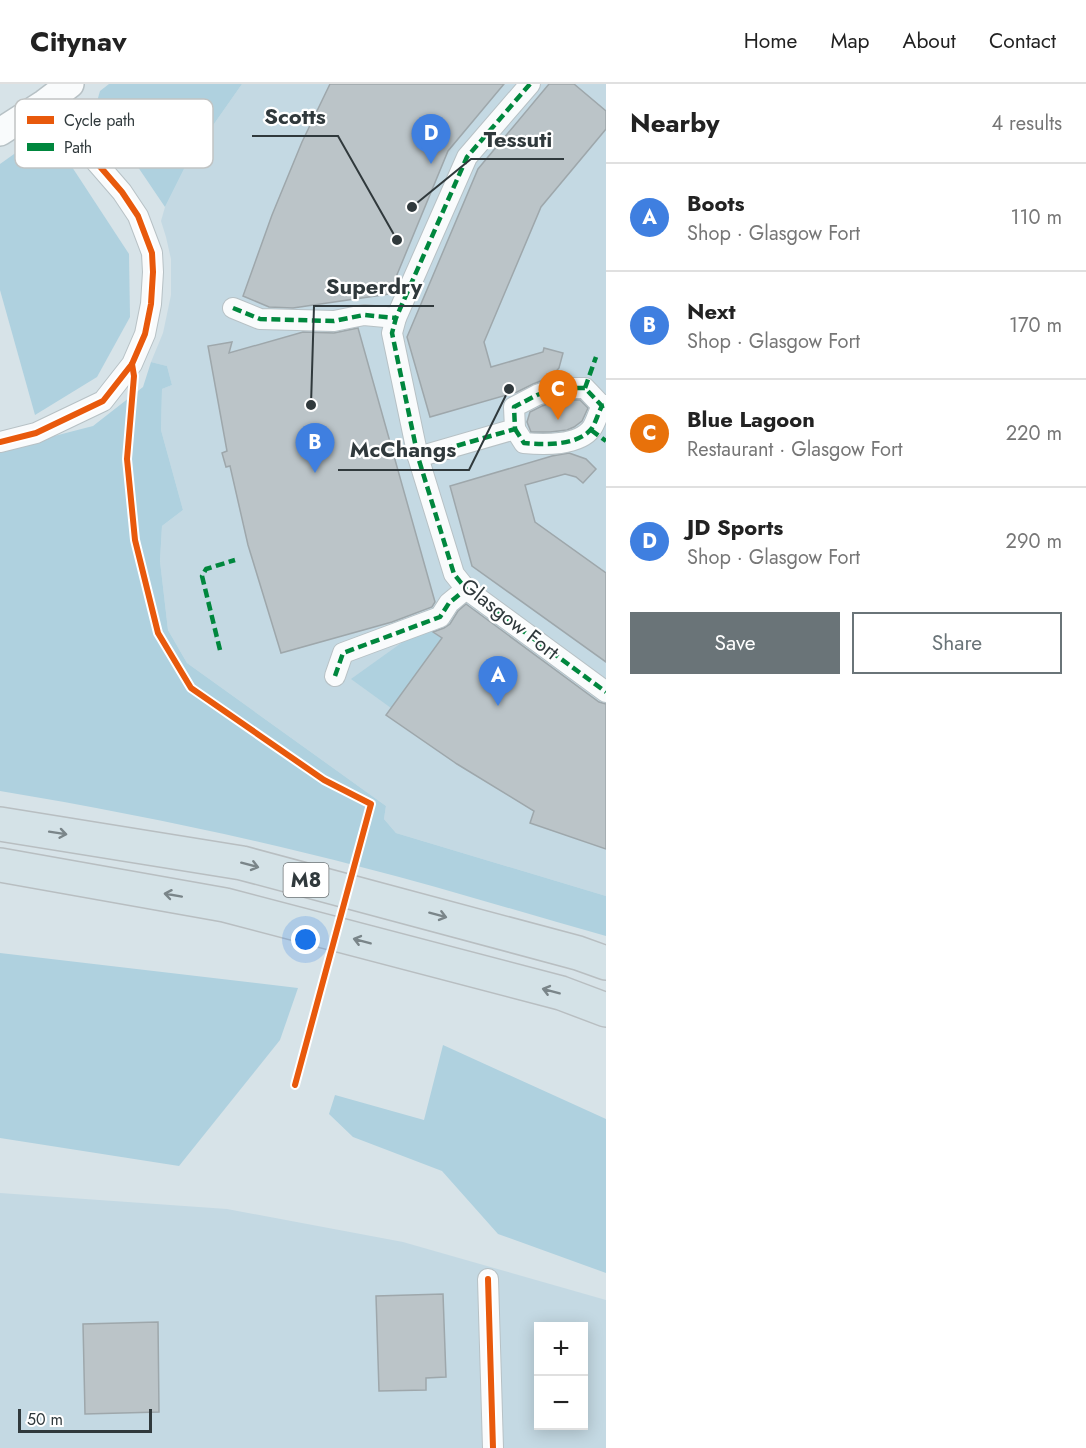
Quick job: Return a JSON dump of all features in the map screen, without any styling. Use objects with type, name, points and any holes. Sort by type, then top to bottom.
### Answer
[{"type":"highway","name":"M8","points":[[0,824],[242,862],[578,953],[606,963]]},
{"type":"highway","name":"M8","points":[[0,865],[225,905],[561,993],[606,1010]]},
{"type":"main road","points":[[50,99],[70,84]]},
{"type":"main road","points":[[0,132],[15,122]]},
{"type":"street","name":"Glasgow Fort","points":[[530,84],[467,157],[396,318],[392,333],[418,457],[454,574],[466,589],[606,692]]},
{"type":"street","points":[[0,442],[36,433],[103,401],[132,364],[145,334],[151,304],[152,253],[138,216],[122,192],[101,168]]},
{"type":"street","points":[[232,308],[260,319],[334,321],[364,315],[396,318]]},
{"type":"street","points":[[557,388],[585,388],[604,406],[591,430],[567,442],[541,445],[524,443],[515,429],[514,407],[557,388]]},
{"type":"street","points":[[418,457],[515,429]]},
{"type":"street","points":[[335,676],[343,653],[440,617],[449,603],[466,589]]},
{"type":"street","points":[[488,1279],[493,1448]]},
{"type":"shaded area","points":[[109,84],[242,84],[213,125],[213,99],[98,99],[100,91]]},
{"type":"shaded area","points":[[242,84],[606,84],[606,896],[396,833],[384,819],[386,806],[187,663],[168,630],[160,561],[162,526],[183,510],[161,430],[162,389],[172,385],[167,366],[151,362],[163,333],[171,295],[171,259],[161,221],[165,207],[184,168],[213,168],[213,125]]},
{"type":"shaded area","points":[[15,153],[15,168],[73,168],[129,254],[130,317],[97,377],[35,415],[0,290],[0,164]]},
{"type":"shaded area","points":[[139,168],[184,168],[165,207]]},
{"type":"shaded area","points":[[151,362],[167,366],[172,385],[162,389],[161,430],[183,510],[162,526],[160,561],[168,630],[187,663],[386,806],[384,819],[396,833],[606,896],[606,936],[392,875],[271,845],[91,807],[0,791],[0,450],[93,426],[143,387]]},
{"type":"shaded area","points":[[425,626],[442,638],[391,708],[351,679]]},
{"type":"shaded area","points":[[0,953],[298,988],[280,1040],[179,1166],[0,1138]]},
{"type":"shaded area","points":[[443,1045],[606,1119],[606,1273],[498,1234],[442,1171],[353,1137],[329,1114],[335,1095],[424,1120]]},
{"type":"shaded area","points":[[0,1193],[227,1209],[403,1242],[606,1300],[606,1448],[0,1448]]},
{"type":"building","points":[[330,84],[504,84],[448,151],[389,294],[293,308],[269,307],[243,296],[272,215],[302,142]]},
{"type":"building","points":[[549,84],[574,84],[606,111],[606,129],[541,207],[484,342],[491,367],[543,352],[544,348],[563,353],[559,368],[551,377],[517,392],[430,417],[407,337],[478,169]]},
{"type":"building","points":[[358,328],[435,602],[432,607],[392,622],[281,653],[248,545],[230,466],[226,467],[222,453],[227,451],[208,346],[232,342],[229,353],[303,332],[334,333]]},
{"type":"building","points":[[559,400],[580,400],[588,408],[582,421],[567,430],[531,432],[527,422],[530,412]]},
{"type":"building","points":[[569,453],[586,459],[596,469],[583,483],[576,477],[565,474],[525,485],[535,522],[606,573],[606,662],[472,566],[450,486]]},
{"type":"building","points":[[466,604],[599,702],[606,704],[606,849],[530,823],[534,811],[457,764],[386,715],[442,638],[433,632],[450,624],[458,611]]},
{"type":"building","points":[[443,1294],[446,1377],[426,1378],[426,1390],[379,1391],[376,1296]]},
{"type":"building","points":[[158,1322],[159,1412],[85,1414],[83,1324]]},
{"type":"marked path","points":[[530,84],[467,157],[396,318],[392,333],[418,457],[454,574],[466,589],[606,692]]},
{"type":"marked path","points":[[233,308],[260,319],[334,321],[364,315],[396,318]]},
{"type":"marked path","points":[[585,388],[596,357]]},
{"type":"marked path","points":[[418,457],[515,429],[514,407],[557,388],[585,388],[602,406],[606,405]]},
{"type":"marked path","points":[[515,429],[524,443],[550,444],[570,441],[586,434],[592,428],[602,406]]},
{"type":"marked path","points":[[591,430],[606,441]]},
{"type":"marked path","points":[[220,650],[202,576],[206,569],[235,560]]},
{"type":"marked path","points":[[335,676],[343,653],[440,617],[449,603],[466,589]]},
{"type":"cycle path","points":[[0,442],[36,433],[103,401],[132,364],[145,334],[151,304],[152,253],[138,216],[122,192],[101,168]]},
{"type":"cycle path","points":[[132,364],[134,376],[127,459],[135,540],[158,633],[191,688],[324,780],[371,804],[295,1085]]},
{"type":"cycle path","points":[[488,1279],[493,1448]]},
{"type":"place","name":"JD Sports","points":[[431,164]]},
{"type":"place","name":"Tessuti","points":[[412,207]]},
{"type":"place","name":"Scotts","points":[[397,240]]},
{"type":"place","name":"McChangs","points":[[509,389]]},
{"type":"place","name":"Superdry","points":[[311,405]]},
{"type":"place","name":"Blue Lagoon","points":[[558,420]]},
{"type":"place","name":"Next","points":[[315,473]]},
{"type":"place","name":"Boots","points":[[498,706]]}]
